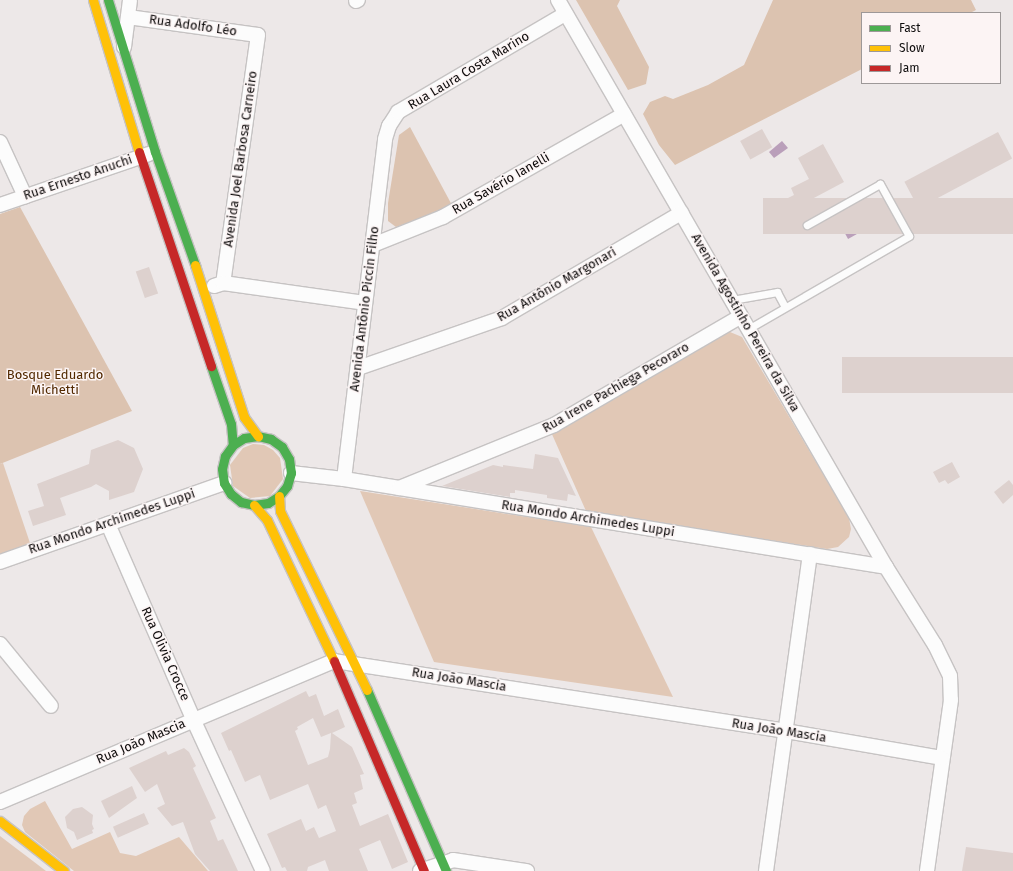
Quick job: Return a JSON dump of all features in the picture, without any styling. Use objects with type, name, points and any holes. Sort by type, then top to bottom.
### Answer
[{"type":"street","points":[[93,0],[140,156],[231,424],[233,445]]},
{"type":"street","points":[[108,0],[155,152],[204,290],[244,417],[258,436]]},
{"type":"street","points":[[124,49],[130,0]]},
{"type":"street","name":"Avenida Agostinho Pereira da Silva","points":[[558,0],[886,567],[936,645],[950,676],[951,700],[927,871]]},
{"type":"street","name":"Rua Laura Costa Marino","points":[[385,140],[389,126],[398,112],[565,14]]},
{"type":"street","name":"Rua Adolfo Léo","points":[[128,17],[258,35]]},
{"type":"street","name":"Avenida Joel Barbosa Carneiro","points":[[223,283],[258,35]]},
{"type":"street","name":"Rua Savério Ianelli","points":[[373,245],[443,217],[624,114]]},
{"type":"street","name":"Avenida Antônio Piccin Filho","points":[[344,479],[385,140]]},
{"type":"street","points":[[0,142],[25,196]]},
{"type":"street","name":"Rua Ernesto Anuchi","points":[[0,205],[155,152]]},
{"type":"street","name":"Rua Antônio Margonari","points":[[358,368],[502,318],[681,213]]},
{"type":"street","points":[[204,290],[223,283],[365,303]]},
{"type":"street","name":"Rua Irene Pachiega Pecoraro","points":[[399,488],[554,425],[741,316]]},
{"type":"street","points":[[258,436],[271,439],[282,447],[289,459],[291,473],[287,486],[279,496],[268,503],[254,505],[242,502],[231,494],[224,483],[222,469],[225,456],[233,445],[244,438],[258,436]]},
{"type":"street","name":"Rua Mondo Archimedes Luppi","points":[[291,473],[344,479],[886,567]]},
{"type":"street","name":"Rua Mondo Archimedes Luppi","points":[[0,562],[224,483]]},
{"type":"street","points":[[279,496],[280,511],[355,664],[444,867]]},
{"type":"street","points":[[254,505],[268,520],[334,661],[422,870],[444,867],[453,860],[527,871]]},
{"type":"street","name":"Rua Olivia Crocce","points":[[108,524],[193,720],[263,871]]},
{"type":"street","points":[[766,871],[810,554]]},
{"type":"street","points":[[0,644],[51,706]]},
{"type":"street","name":"Rua João Mascia","points":[[0,802],[334,661],[786,731],[942,758]]},
{"type":"street","points":[[0,821],[64,871]]},
{"type":"lane","points":[[748,329],[909,236],[880,184],[807,225]]},
{"type":"lane","points":[[732,300],[776,292],[785,308]]},
{"type":"shaded area","points":[[782,141],[788,148],[774,158],[769,152]]},
{"type":"shaded area","points":[[868,213],[874,224],[848,239],[842,228]]},
{"type":"shaded area","points":[[730,332],[742,337],[849,518],[851,529],[849,537],[838,547],[827,549],[586,511],[551,432],[560,430],[723,333]]},
{"type":"shaded area","points":[[253,444],[264,445],[273,450],[280,458],[283,479],[270,496],[250,498],[233,486],[230,465],[243,448]]},
{"type":"shaded area","points":[[3,463],[30,543],[0,554],[0,464]]},
{"type":"shaded area","points":[[360,491],[591,527],[673,697],[434,662]]},
{"type":"shaded area","points":[[45,801],[72,849],[110,832],[120,853],[136,856],[179,837],[208,871],[74,871],[25,832],[22,825],[24,816],[30,809]]},
{"type":"shaded area","points":[[0,836],[46,871],[0,871]]},
{"type":"green space","points":[[576,0],[620,0],[617,6],[649,67],[646,84],[628,90]]},
{"type":"green space","points":[[773,0],[971,0],[976,10],[972,12],[861,12],[861,70],[675,165],[659,145],[643,114],[650,102],[665,96],[673,99],[708,85],[744,65]]},
{"type":"green space","points":[[410,127],[453,207],[396,227],[388,221],[388,203],[399,135]]},
{"type":"green space","name":"Bosque Eduardo Michetti","points":[[20,207],[132,411],[0,464],[0,214]]},
{"type":"building","points":[[762,129],[772,147],[750,159],[740,141]]},
{"type":"building","points":[[998,132],[1012,158],[918,208],[904,182]]},
{"type":"building","points":[[823,144],[844,182],[780,216],[774,205],[794,195],[791,188],[809,179],[798,158]]},
{"type":"building","points":[[763,198],[1013,198],[1013,234],[763,234]]},
{"type":"building","points":[[149,267],[158,293],[145,298],[136,272]]},
{"type":"building","points":[[842,357],[1013,357],[1013,393],[842,393]]},
{"type":"building","points":[[118,440],[134,448],[143,469],[134,492],[109,500],[109,491],[96,484],[60,498],[66,515],[33,526],[28,511],[44,506],[37,484],[89,464],[91,450]]},
{"type":"building","points":[[535,454],[558,458],[576,496],[568,494],[567,501],[547,498],[547,495],[515,490],[515,493],[510,493],[510,497],[442,486],[493,465],[533,469]]},
{"type":"building","points":[[952,462],[960,477],[948,484],[945,480],[939,483],[933,472]]},
{"type":"building","points":[[1009,480],[1013,485],[1013,495],[1003,504],[994,492]]},
{"type":"building","points":[[306,691],[309,697],[316,694],[324,716],[338,709],[345,727],[332,733],[352,747],[364,774],[360,775],[363,789],[354,793],[357,803],[352,805],[360,826],[388,814],[408,862],[392,869],[380,840],[359,849],[368,871],[329,871],[325,860],[308,867],[307,871],[287,871],[285,867],[282,868],[267,834],[301,819],[306,831],[314,827],[319,838],[336,831],[326,805],[318,809],[308,784],[270,800],[260,775],[245,782],[231,750],[229,751],[221,733]],"holes":[[[313,718],[321,737],[331,733],[328,757],[308,765],[295,731],[298,729],[297,727]]]},
{"type":"building","points":[[184,748],[189,752],[196,766],[193,768],[216,818],[210,821],[218,841],[223,839],[238,871],[210,871],[195,854],[183,822],[172,826],[157,808],[165,804],[157,784],[145,792],[129,768],[166,751],[168,755]]},
{"type":"building","points":[[132,786],[137,798],[109,818],[101,801]]},
{"type":"building","points":[[82,807],[93,815],[92,824],[94,829],[92,830],[93,833],[77,840],[74,832],[67,828],[65,817],[73,809]]},
{"type":"building","points":[[144,813],[149,824],[118,838],[113,827]]},
{"type":"building","points":[[966,847],[1013,853],[1013,871],[962,871]]},
{"type":"traffic: fast","points":[[108,0],[155,152],[195,265]]},
{"type":"traffic: fast","points":[[211,366],[231,424],[233,445],[225,456],[222,469],[224,483],[231,494],[241,502],[254,505],[268,503],[279,496],[287,486],[291,473],[289,459],[282,447],[271,439],[258,436],[244,438],[233,445]]},
{"type":"traffic: fast","points":[[367,690],[446,871]]},
{"type":"traffic: slow","points":[[93,0],[139,152]]},
{"type":"traffic: slow","points":[[195,265],[244,417],[258,436]]},
{"type":"traffic: slow","points":[[279,496],[280,511],[367,690]]},
{"type":"traffic: slow","points":[[254,505],[267,520],[334,661]]},
{"type":"traffic: slow","points":[[0,821],[64,871]]},
{"type":"traffic: jam","points":[[139,152],[211,366]]},
{"type":"traffic: jam","points":[[334,661],[424,871]]}]
